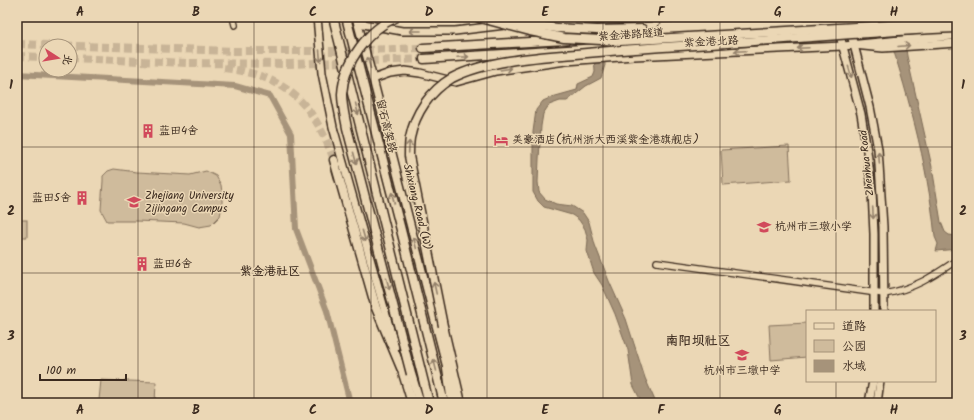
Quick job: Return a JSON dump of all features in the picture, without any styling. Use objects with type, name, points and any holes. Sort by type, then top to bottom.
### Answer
[{"type":"highway","points":[[334,17],[429,403]]},
{"type":"highway","name":"留石高架路","points":[[346,17],[402,230],[444,403]]},
{"type":"highway","points":[[398,17],[374,31],[367,38],[353,58],[345,80],[343,103],[347,128],[411,374],[420,403]]},
{"type":"highway","points":[[477,17],[530,31],[571,38],[620,41],[669,42],[814,38],[898,30],[957,29]]},
{"type":"highway","points":[[481,17],[556,28],[597,30],[640,29],[784,18]]},
{"type":"highway","points":[[461,403],[443,326],[409,156],[410,138],[418,113],[430,95],[440,86],[453,78],[481,67],[533,58],[669,42],[957,20]]},
{"type":"highway","name":"紫金港路隧道","points":[[423,48],[749,27]]},
{"type":"highway","points":[[854,44],[957,35]]},
{"type":"highway","name":"紫金港路隧道","points":[[424,59],[750,39]]},
{"type":"highway","points":[[334,160],[376,308],[402,370],[412,403]]},
{"type":"highway","points":[[447,368],[452,403]]},
{"type":"main road","points":[[317,17],[322,73],[333,127],[402,370]]},
{"type":"main road","points":[[357,20],[402,31],[455,31],[546,22],[663,17]]},
{"type":"main road","points":[[784,18],[800,17]]},
{"type":"main road","name":"紫金港北路","points":[[749,27],[836,19],[879,20],[920,17],[957,20]]},
{"type":"main road","name":"Zhenhua Road","points":[[836,19],[861,114],[867,151],[872,191],[874,310]]},
{"type":"main road","name":"Zhenhua Road","points":[[845,19],[854,44],[870,107],[878,149],[884,227],[884,310]]},
{"type":"main road","name":"Shixiang Road (W)","points":[[357,20],[374,79],[456,403]]},
{"type":"main road","points":[[839,34],[881,34],[957,29]]},
{"type":"main road","name":"紫金港路隧道","points":[[750,39],[839,34]]},
{"type":"main road","points":[[750,39],[779,49]]},
{"type":"main road","name":"紫金港北路","points":[[374,79],[390,73],[405,71],[420,73],[456,82],[496,71],[566,62],[634,56],[843,46],[854,44],[883,48],[924,44],[957,43]]},
{"type":"main road","points":[[869,403],[873,382]]},
{"type":"main road","points":[[877,403],[880,382]]},
{"type":"street","points":[[233,17],[235,25]]},
{"type":"street","points":[[657,262],[884,294],[911,288],[957,260]]},
{"type":"green space","points":[[789,146],[791,180],[723,185],[721,150]]},
{"type":"green space","points":[[114,169],[190,175],[206,171],[216,176],[221,185],[222,206],[220,216],[211,225],[199,227],[184,223],[107,221],[101,210],[103,176],[108,171]]},
{"type":"green space","points":[[17,220],[27,220],[27,237],[17,237]]},
{"type":"green space","points":[[806,323],[806,357],[771,360],[769,325]]},
{"type":"green space","points":[[101,380],[156,382],[155,403],[102,403],[99,400]]},
{"type":"water","points":[[592,17],[600,17],[605,65],[601,78],[586,86],[567,101],[560,101],[549,105],[543,114],[539,159],[539,192],[545,199],[556,204],[572,206],[583,213],[589,222],[595,245],[626,319],[645,378],[656,403],[642,403],[633,385],[628,350],[615,314],[602,285],[594,273],[587,251],[588,240],[585,229],[579,220],[572,215],[544,207],[538,201],[533,192],[533,132],[536,110],[543,101],[577,90],[578,84],[593,77],[595,72]]},
{"type":"water","points":[[883,17],[901,17],[907,56],[932,167],[941,222],[945,232],[949,235],[957,236],[957,249],[936,251],[938,244],[935,237],[932,209],[922,153],[908,98]]},
{"type":"waterway","points":[[17,74],[235,86],[270,96],[291,134],[296,229],[327,311],[350,403]]},
{"type":"tunnel","points":[[17,44],[236,51],[334,51],[423,48]]},
{"type":"tunnel","points":[[17,56],[38,57]]},
{"type":"tunnel","points":[[78,58],[187,63],[289,64],[424,59]]},
{"type":"tunnel","points":[[224,68],[246,72],[264,78],[281,85],[294,95],[317,122],[334,160]]},
{"type":"place","name":"蓝田4舍","points":[[148,131]]},
{"type":"place","name":"美豪酒店(杭州浙大西溪紫金港旗舰店)","points":[[501,140]]},
{"type":"place","name":"蓝田5舍","points":[[82,198]]},
{"type":"place","name":"Zhejiang University Zijingang Campus","points":[[134,202]]},
{"type":"place","name":"杭州市三墩小学","points":[[764,227]]},
{"type":"place","name":"蓝田6舍","points":[[142,264]]},
{"type":"place","name":"杭州市三墩中学","points":[[742,355]]},
{"type":"district","name":"紫金港社区","points":[[270,271]]},
{"type":"district","name":"南阳坝社区","points":[[698,341]]}]
